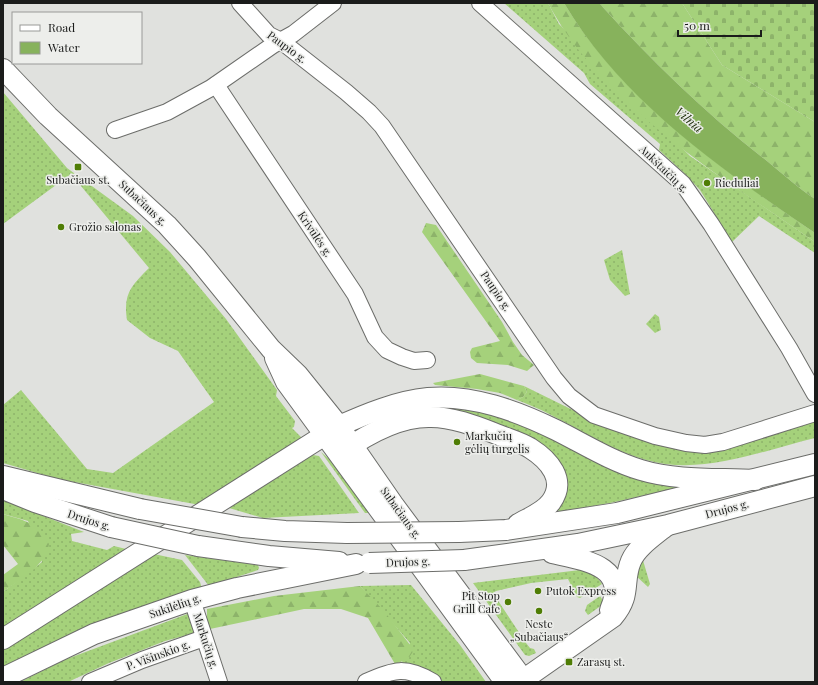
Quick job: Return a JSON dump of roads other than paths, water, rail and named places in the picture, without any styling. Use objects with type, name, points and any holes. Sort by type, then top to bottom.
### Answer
[{"type":"main road","name":"Subačiaus g.","points":[[3,69],[48,116],[167,225],[198,258],[271,349],[286,382],[332,431],[518,681]]},
{"type":"main road","points":[[3,638],[332,431],[383,408],[403,403],[428,398],[453,399],[494,405],[524,416],[615,461],[642,470],[672,476],[755,480]]},
{"type":"main road","points":[[345,450],[386,428],[408,421],[430,417],[451,419],[487,430],[528,447],[548,462],[555,472],[557,485],[555,494],[550,503],[541,511],[506,530]]},
{"type":"main road","name":"Drujos g.","points":[[3,476],[140,508],[242,527],[285,531],[347,533],[459,532],[506,530],[618,513],[815,464]]},
{"type":"main road","name":"Drujos g.","points":[[3,489],[35,502],[110,527],[198,546],[269,556],[362,564],[464,560],[578,544],[668,525],[815,486]]},
{"type":"main road","points":[[518,681],[593,629],[613,617],[620,609],[626,592],[630,563],[634,556],[668,525]]},
{"type":"main road","points":[[540,550],[592,562],[605,570],[610,576],[614,587],[614,602],[610,611],[593,629]]},
{"type":"main road","name":"Sukilėlių g.","points":[[3,678],[94,634],[192,600],[237,588],[362,564]]},
{"type":"street","name":"Paupio g.","points":[[240,3],[269,35],[281,41],[362,105],[382,126],[554,378],[569,396],[594,415],[627,427],[671,440],[696,444],[723,442],[815,413]]},
{"type":"street","points":[[115,130],[167,112],[216,85],[273,45],[293,34],[333,3]]},
{"type":"street","name":"Aukštaičių g.","points":[[480,3],[683,184],[711,224],[786,342],[815,394]]},
{"type":"street","name":"Krivūlės g.","points":[[216,85],[355,294],[374,337],[387,350],[402,357],[414,361],[428,360]]},
{"type":"street","name":"Markučių g.","points":[[192,600],[219,682]]},
{"type":"street","name":"P. Višinskio g.","points":[[90,682],[142,660],[204,638]]},
{"type":"street","points":[[366,682],[384,673],[406,670],[421,675],[432,682]]},
{"type":"water","name":"Vilnia","points":[[564,3],[599,3],[680,86],[744,143],[815,199],[815,233],[710,158],[676,131],[644,102],[615,71],[588,38]]},
{"type":"place","name":"Subačiaus st.","points":[[78,167]]},
{"type":"place","name":"Rieduliai","points":[[707,183]]},
{"type":"place","name":"Grožio salonas","points":[[61,227]]},
{"type":"place","name":"Markučių gėlių turgelis","points":[[457,442]]},
{"type":"place","name":"Putok Express","points":[[538,591]]},
{"type":"place","name":"Pit Stop Grill Cafe","points":[[508,602]]},
{"type":"place","name":"Neste „Subačiaus“","points":[[539,611]]},
{"type":"place","name":"Zarasų st.","points":[[569,662]]}]
